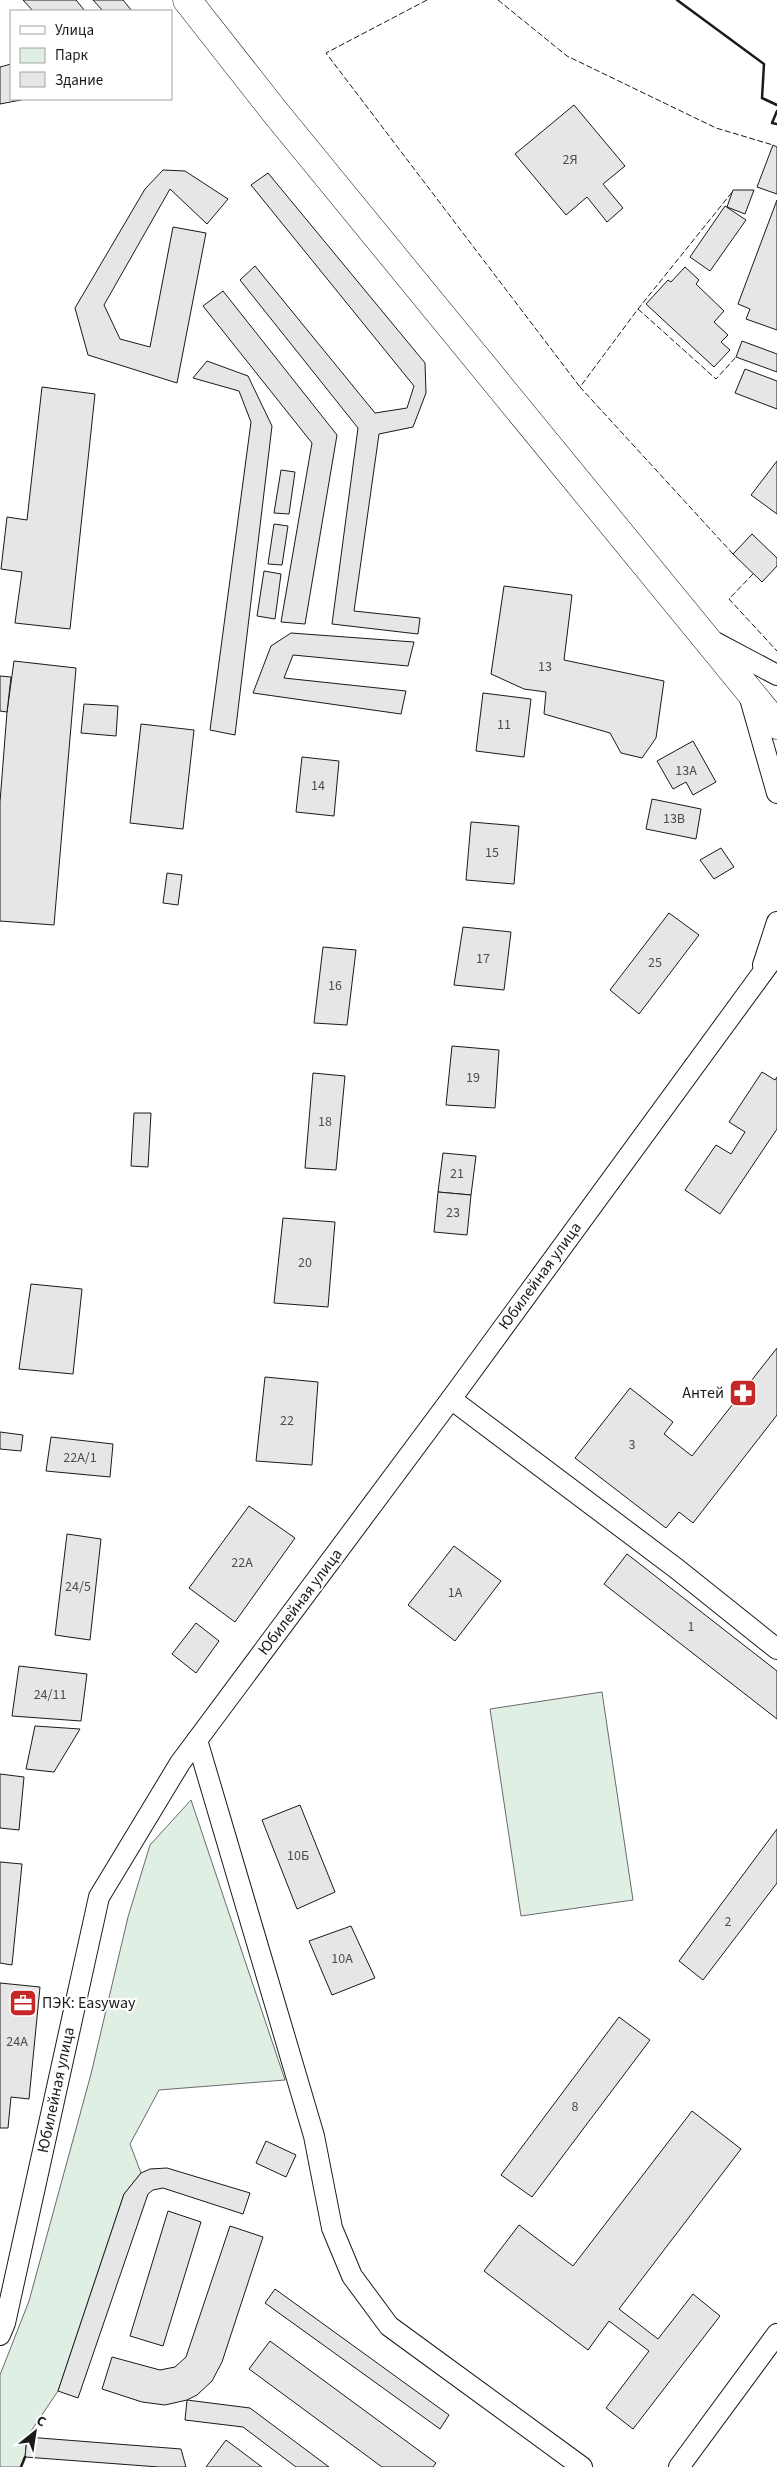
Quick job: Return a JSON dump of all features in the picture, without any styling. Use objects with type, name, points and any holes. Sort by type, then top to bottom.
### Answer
[{"type":"highway","points":[[187,0],[274,112],[777,725]]},
{"type":"street","points":[[705,637],[777,676]]},
{"type":"street","points":[[748,691],[777,793]]},
{"type":"street","points":[[760,974],[777,922]]},
{"type":"street","name":"Юбилейная улица","points":[[0,2335],[5,2324],[99,1897],[180,1763],[452,1398],[777,952]]},
{"type":"street","points":[[452,1398],[777,1649]]},
{"type":"street","points":[[197,1740],[314,2136],[332,2228],[352,2276],[389,2326],[582,2467]]},
{"type":"street","points":[[679,2467],[777,2334]]},
{"type":"green space","points":[[602,1692],[633,1900],[521,1916],[490,1709]]},
{"type":"green space","points":[[191,1800],[285,2080],[159,2090],[130,2144],[141,2173],[124,2194],[58,2391],[27,2437],[25,2457],[21,2467],[0,2467],[0,2375],[29,2301],[91,2074],[128,1917],[150,1845]]},
{"type":"building","points":[[23,0],[76,0],[84,10],[32,10]]},
{"type":"building","points":[[93,0],[123,0],[131,10],[102,10]]},
{"type":"building","points":[[10,64],[10,100],[21,100],[0,104],[0,67]]},
{"type":"building","points":[[574,105],[625,166],[603,184],[623,208],[607,222],[587,197],[566,215],[515,154]]},
{"type":"building","points":[[773,145],[777,147],[777,194],[757,187]]},
{"type":"building","points":[[163,170],[185,171],[228,199],[207,224],[170,189],[104,305],[120,339],[150,347],[173,227],[206,233],[177,383],[88,355],[75,308],[145,189]]},
{"type":"building","points":[[268,173],[425,363],[426,393],[413,427],[379,434],[354,611],[420,618],[418,634],[332,624],[358,428],[240,280],[255,266],[375,413],[407,408],[414,386],[251,185]]},
{"type":"building","points":[[733,190],[754,190],[745,214],[727,207]]},
{"type":"building","points":[[777,200],[777,330],[746,319],[750,309],[738,304]]},
{"type":"building","points":[[725,206],[746,220],[710,271],[690,257]]},
{"type":"building","points":[[685,267],[699,280],[696,284],[724,311],[714,322],[728,335],[721,342],[730,350],[714,367],[646,304],[668,280],[671,282]]},
{"type":"building","points":[[223,291],[337,435],[305,624],[281,622],[312,443],[203,306]]},
{"type":"building","points":[[742,341],[777,354],[777,372],[736,357]]},
{"type":"building","points":[[207,361],[248,376],[272,426],[235,735],[210,730],[251,422],[239,391],[193,378]]},
{"type":"building","points":[[745,369],[777,381],[777,409],[735,393]]},
{"type":"building","points":[[42,387],[95,394],[70,629],[15,623],[22,572],[1,569],[7,517],[27,520]]},
{"type":"building","points":[[777,461],[777,514],[751,495]]},
{"type":"building","points":[[281,470],[295,472],[289,514],[274,513]]},
{"type":"building","points":[[274,524],[288,526],[282,565],[268,564]]},
{"type":"building","points":[[752,534],[777,558],[777,566],[762,582],[733,554]]},
{"type":"building","points":[[264,571],[281,574],[275,619],[257,616]]},
{"type":"building","points":[[504,586],[572,595],[564,660],[664,681],[656,738],[642,758],[621,753],[610,733],[544,714],[546,692],[524,689],[491,674]]},
{"type":"building","points":[[291,633],[414,642],[408,666],[293,655],[284,678],[406,691],[401,714],[253,693],[271,646]]},
{"type":"building","points":[[14,661],[76,668],[54,925],[0,921],[0,802],[7,712]]},
{"type":"building","points":[[0,676],[11,677],[7,712],[0,711]]},
{"type":"building","points":[[483,693],[531,699],[524,757],[476,751]]},
{"type":"building","points":[[84,704],[118,706],[116,736],[81,733]]},
{"type":"building","points":[[141,724],[194,730],[183,829],[130,823]]},
{"type":"building","points":[[693,741],[716,782],[693,795],[686,782],[673,789],[657,761]]},
{"type":"building","points":[[302,757],[339,761],[334,816],[296,812]]},
{"type":"building","points":[[652,799],[701,809],[696,839],[646,829]]},
{"type":"building","points":[[471,822],[519,826],[514,884],[466,880]]},
{"type":"building","points":[[721,848],[734,867],[714,879],[700,860]]},
{"type":"building","points":[[167,873],[182,875],[178,905],[163,903]]},
{"type":"building","points":[[669,913],[699,935],[639,1014],[610,990]]},
{"type":"building","points":[[463,927],[511,932],[504,990],[454,985]]},
{"type":"building","points":[[323,947],[356,950],[347,1025],[314,1023]]},
{"type":"building","points":[[452,1046],[499,1050],[495,1108],[446,1105]]},
{"type":"building","points":[[762,1072],[775,1080],[777,1077],[777,1129],[720,1214],[685,1190],[716,1145],[731,1154],[745,1132],[729,1122]]},
{"type":"building","points":[[313,1073],[345,1076],[336,1170],[305,1168]]},
{"type":"building","points":[[134,1113],[151,1113],[148,1167],[131,1166]]},
{"type":"building","points":[[443,1153],[476,1156],[471,1195],[438,1192]]},
{"type":"building","points":[[438,1192],[471,1195],[467,1235],[434,1232]]},
{"type":"building","points":[[283,1218],[335,1222],[328,1307],[274,1303]]},
{"type":"building","points":[[31,1284],[82,1289],[73,1374],[19,1369]]},
{"type":"building","points":[[777,1348],[777,1415],[693,1523],[679,1512],[666,1528],[575,1458],[630,1388],[673,1422],[664,1434],[692,1456]]},
{"type":"building","points":[[265,1377],[318,1382],[312,1465],[256,1461]]},
{"type":"building","points":[[0,1432],[23,1435],[21,1451],[0,1449]]},
{"type":"building","points":[[51,1437],[113,1444],[110,1477],[46,1471]]},
{"type":"building","points":[[249,1506],[295,1538],[235,1622],[189,1588]]},
{"type":"building","points":[[67,1534],[101,1539],[90,1640],[55,1635]]},
{"type":"building","points":[[454,1546],[501,1581],[455,1641],[408,1605]]},
{"type":"building","points":[[627,1554],[777,1671],[777,1719],[604,1584]]},
{"type":"building","points":[[196,1623],[219,1641],[196,1673],[172,1654]]},
{"type":"building","points":[[19,1666],[87,1674],[81,1721],[12,1716]]},
{"type":"building","points":[[35,1726],[80,1729],[54,1772],[26,1769]]},
{"type":"building","points":[[0,1774],[24,1777],[19,1830],[0,1828]]},
{"type":"building","points":[[300,1805],[335,1892],[297,1909],[262,1820]]},
{"type":"building","points":[[777,1829],[777,1883],[703,1980],[679,1961]]},
{"type":"building","points":[[0,1862],[22,1864],[12,1965],[0,1963]]},
{"type":"building","points":[[351,1926],[375,1978],[332,1995],[309,1941]]},
{"type":"building","points":[[0,1983],[40,1987],[29,2099],[11,2097],[8,2128],[0,2128]]},
{"type":"building","points":[[619,2017],[650,2040],[532,2197],[501,2175]]},
{"type":"building","points":[[692,2111],[741,2149],[619,2309],[658,2339],[693,2294],[720,2316],[633,2429],[606,2408],[649,2351],[609,2321],[588,2350],[484,2271],[519,2225],[573,2266]]},
{"type":"building","points":[[266,2141],[296,2155],[286,2177],[256,2163]]},
{"type":"building","points":[[167,2168],[250,2193],[243,2214],[163,2188],[153,2190],[148,2194],[78,2398],[58,2391],[124,2194],[141,2173],[150,2169]]},
{"type":"building","points":[[168,2211],[201,2222],[163,2346],[130,2336]]},
{"type":"building","points":[[230,2226],[263,2237],[222,2362],[212,2381],[197,2395],[187,2400],[165,2405],[142,2402],[102,2389],[112,2357],[160,2370],[175,2367],[186,2357]]},
{"type":"building","points":[[275,2289],[449,2415],[440,2429],[265,2303]]},
{"type":"building","points":[[270,2341],[436,2463],[433,2467],[382,2467],[249,2369]]},
{"type":"building","points":[[187,2400],[250,2408],[329,2467],[296,2467],[243,2427],[185,2420]]},
{"type":"building","points":[[27,2437],[181,2449],[186,2467],[159,2467],[25,2457]]},
{"type":"building","points":[[226,2440],[262,2467],[206,2467]]},
{"type":"fence","points":[[427,0],[326,53],[580,387]]},
{"type":"fence","points":[[498,0],[567,56],[716,128],[773,145]]},
{"type":"fence","points":[[733,191],[638,309],[580,387],[733,554]]},
{"type":"fence","points":[[638,309],[716,379],[736,357]]},
{"type":"fence","points":[[753,574],[729,599],[777,651]]},
{"type":"wall","points":[[677,0],[764,64],[762,98],[777,105]]},
{"type":"wall","points":[[777,111],[772,123],[777,124]]},
{"type":"wall","points":[[21,2467],[25,2457]]},
{"type":"place","name":"Антей","points":[[743,1393]]},
{"type":"place","name":"ПЭК: Easyway","points":[[23,2003]]}]
